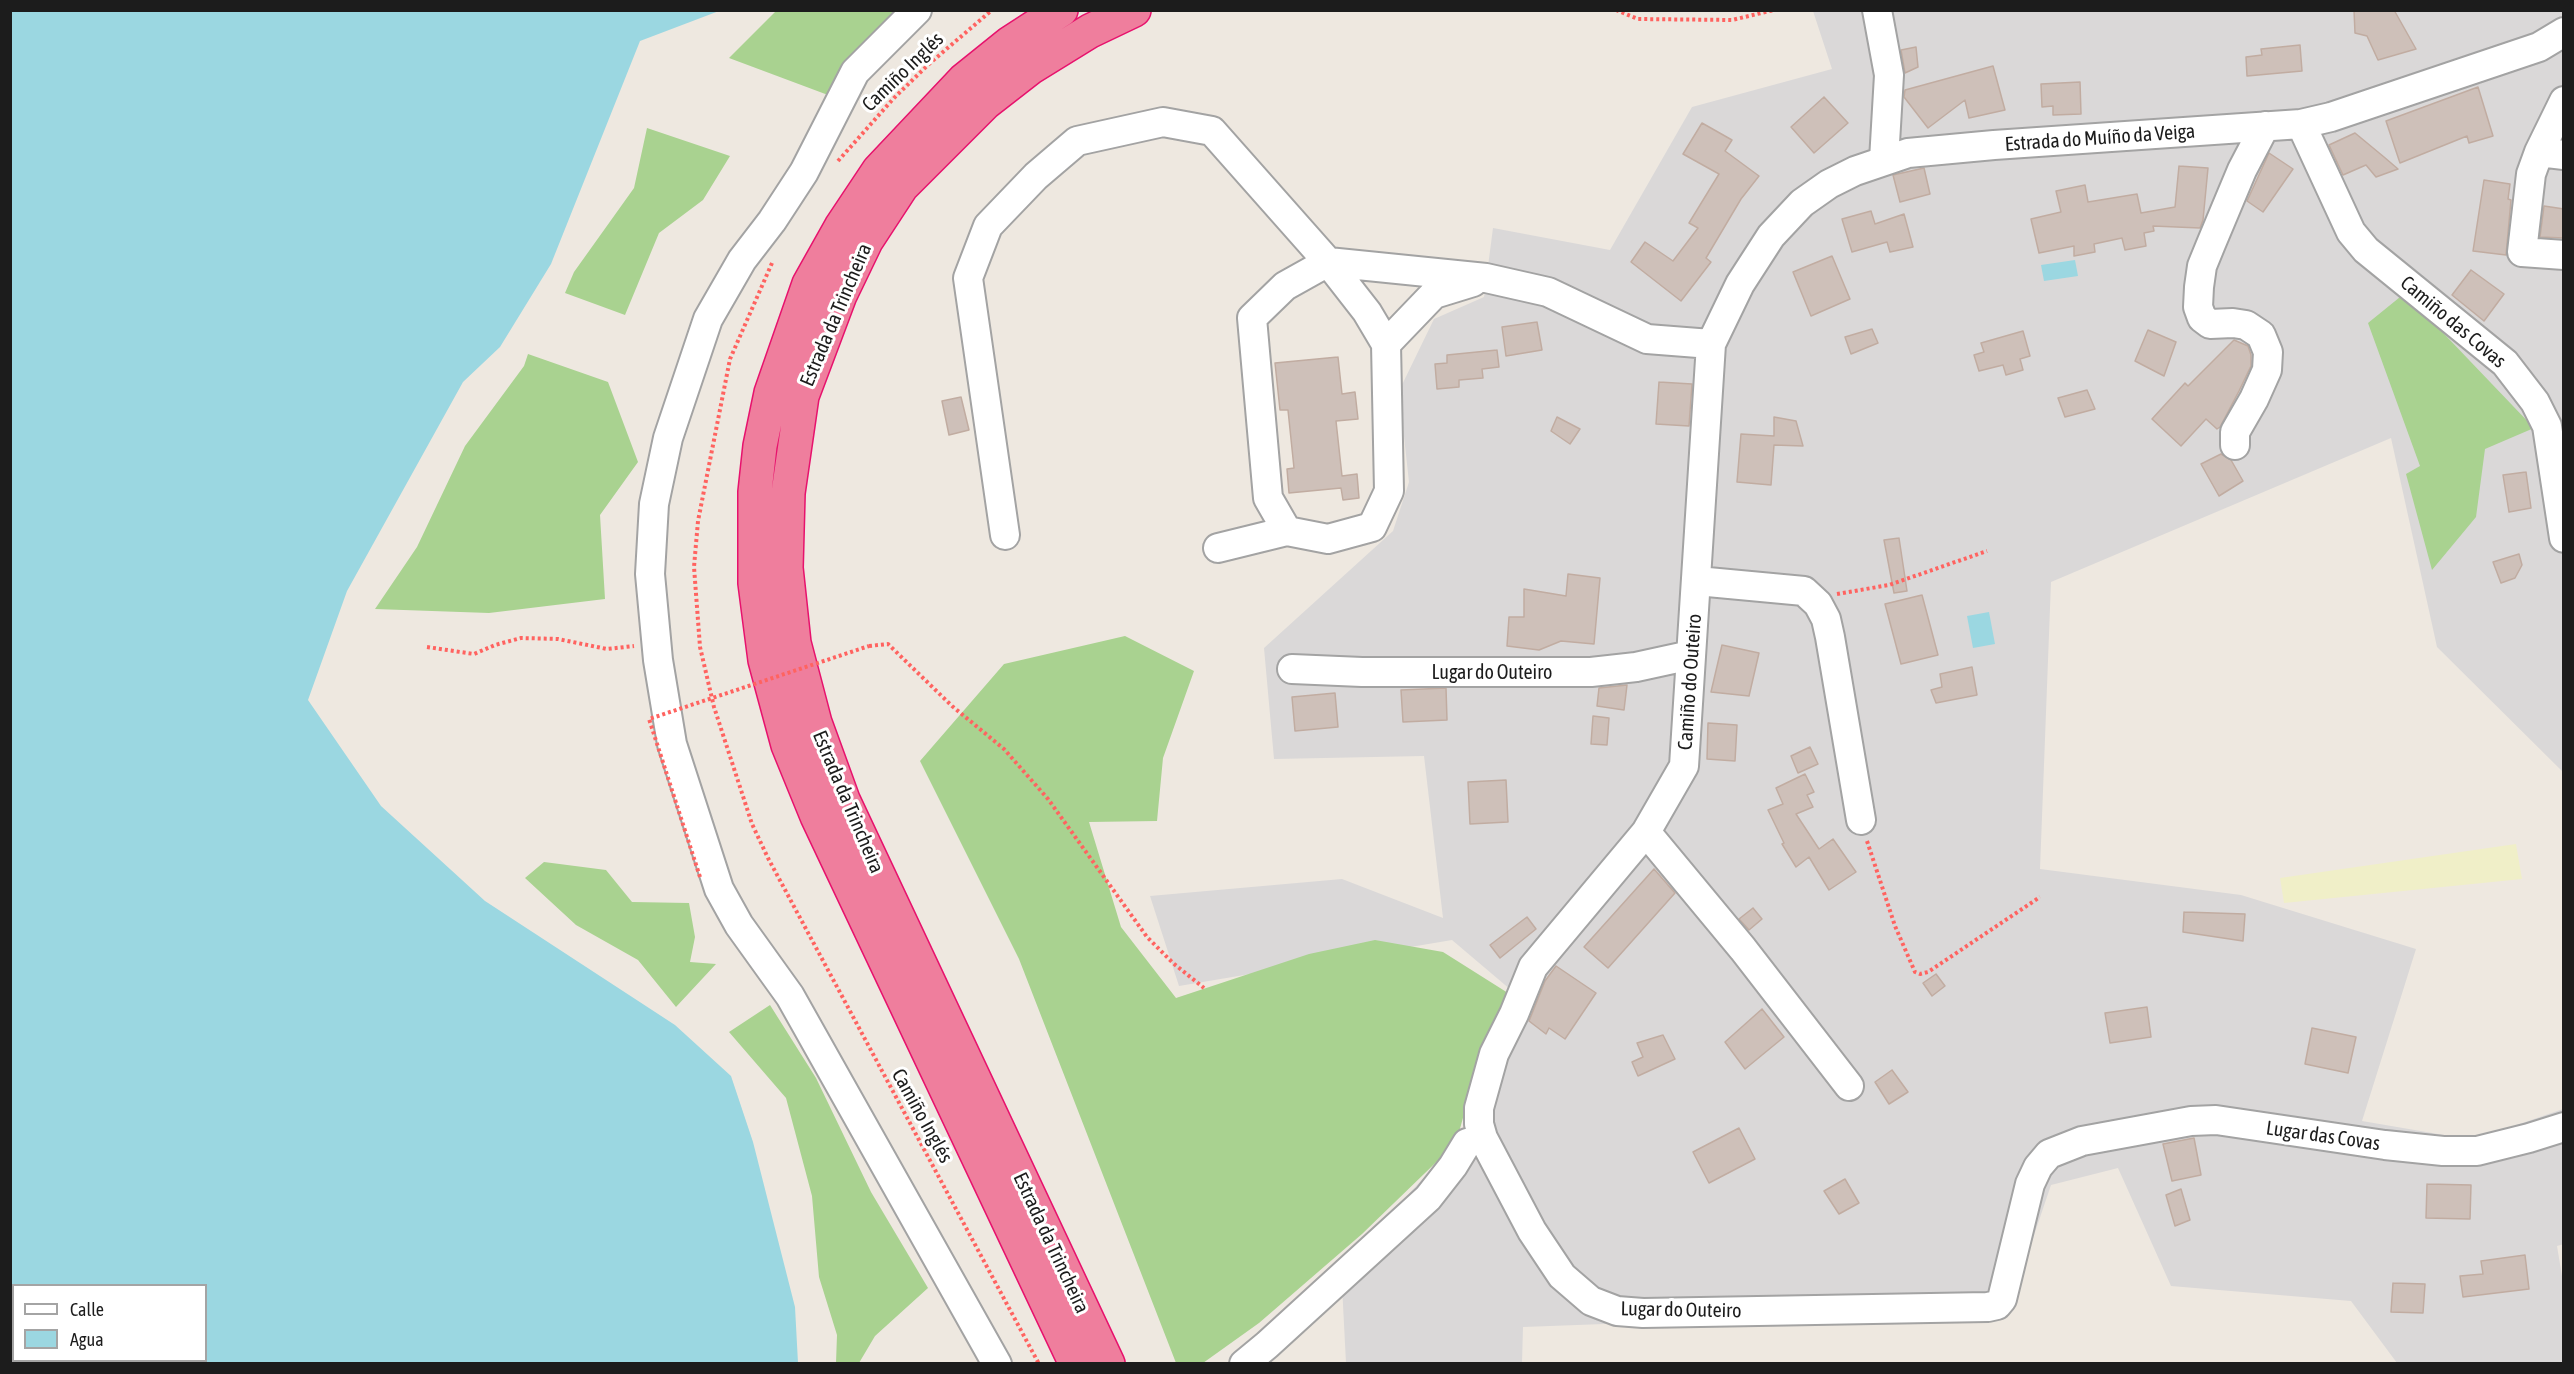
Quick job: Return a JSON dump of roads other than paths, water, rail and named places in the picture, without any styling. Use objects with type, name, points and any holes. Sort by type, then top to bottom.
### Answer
[{"type":"highway","name":"Estrada da Trincheira","points":[[1062,10],[1010,43],[964,80],[879,170],[841,227],[809,284],[771,393],[760,446],[755,492],[755,583],[765,660],[788,745],[817,816],[1076,1364]]},
{"type":"highway","name":"Estrada da Trincheira","points":[[1108,1364],[843,800],[815,723],[794,643],[787,557],[788,493],[802,396],[840,295],[872,232],[902,186],[985,103],[1030,68],[1090,31],[1134,10]]},
{"type":"street","points":[[917,10],[855,72],[804,172],[772,221],[742,260],[708,319],[668,438],[654,504],[650,574],[656,644],[672,744],[719,889],[739,925],[790,996],[996,1364]]},
{"type":"street","points":[[1877,10],[1889,75],[1884,160]]},
{"type":"street","name":"Estrada do Muíño da Veiga","points":[[1711,344],[1740,284],[1771,236],[1802,203],[1829,184],[1884,160],[1908,153],[1994,145],[2301,124],[2331,117],[2539,47],[2564,32]]},
{"type":"street","points":[[2564,101],[2551,153],[2531,174],[2522,252],[2564,255]]},
{"type":"street","points":[[1005,535],[968,278],[988,226],[1036,176],[1077,141],[1162,122],[1212,132],[1328,262],[1367,312],[1386,344],[1389,491],[1372,527],[1328,539],[1287,531],[1218,549]]},
{"type":"street","name":"Camiño das Covas","points":[[2301,124],[2351,232],[2366,250],[2505,363],[2535,402],[2547,426],[2564,538]]},
{"type":"street","points":[[2235,445],[2235,432],[2267,370],[2268,352],[2261,335],[2246,325],[2210,324],[2202,318],[2198,307],[2199,287],[2202,266],[2211,244],[2242,170],[2265,126]]},
{"type":"street","points":[[1287,531],[1268,498],[1252,318],[1285,286],[1328,262],[1486,278],[1548,292],[1647,339],[1711,344]]},
{"type":"street","points":[[1386,344],[1434,294],[1486,278]]},
{"type":"street","name":"Camiño do Outeiro","points":[[1483,1138],[1479,1124],[1479,1108],[1494,1053],[1514,1014],[1533,967],[1646,832],[1684,766],[1711,344]]},
{"type":"street","points":[[1697,581],[1804,591],[1818,604],[1826,619],[1861,820]]},
{"type":"street","name":"Lugar do Outeiro","points":[[1292,669],[1373,672],[1592,672],[1636,667],[1691,655]]},
{"type":"street","points":[[1646,832],[1743,949],[1849,1086]]},
{"type":"street","name":"Lugar das Covas","points":[[2082,1141],[2191,1121],[2216,1120],[2443,1151],[2476,1150],[2564,1127]]},
{"type":"street","points":[[1244,1364],[1268,1345],[1428,1198],[1453,1166],[1467,1143],[1483,1138]]},
{"type":"street","name":"Lugar do Outeiro","points":[[1483,1138],[1532,1231],[1562,1276],[1591,1301],[1617,1311],[1642,1312],[1988,1307],[1997,1305],[2002,1299],[2030,1184],[2038,1167],[2049,1155],[2082,1141]]},
{"type":"water","points":[[10,11],[719,11],[640,41],[551,264],[500,347],[463,382],[347,591],[308,700],[381,806],[485,901],[675,1025],[731,1076],[753,1142],[795,1307],[798,1363],[11,1363]]},
{"type":"water","points":[[2075,260],[2078,276],[2044,281],[2041,265]]},
{"type":"water","points":[[1989,612],[1995,644],[1973,648],[1967,616]]}]
